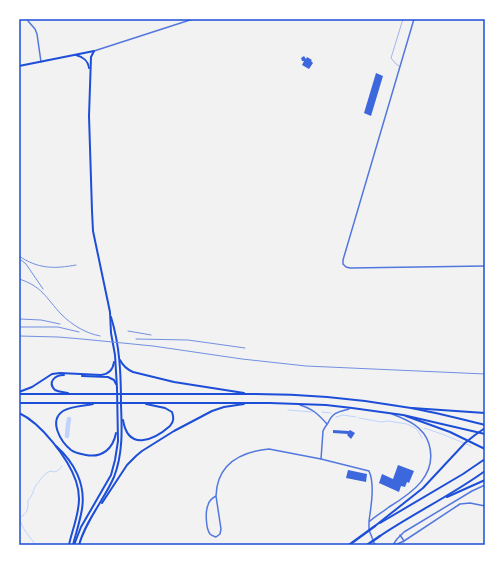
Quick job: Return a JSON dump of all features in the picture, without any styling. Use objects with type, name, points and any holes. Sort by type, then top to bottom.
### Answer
[{"type":"highway","points":[[349,545],[375,526]]},
{"type":"highway","points":[[368,544],[380,536]]},
{"type":"main road","points":[[19,66],[94,51]]},
{"type":"main road","points":[[79,545],[111,483],[121,449],[122,414],[116,331],[110,312],[94,231],[92,211],[89,116],[91,57],[94,51]]},
{"type":"main road","points":[[74,55],[82,57],[87,62],[89,65],[90,75]]},
{"type":"main road","points":[[74,545],[81,527],[111,475],[117,452],[117,388],[110,312]]},
{"type":"main road","points":[[19,393],[32,387],[44,378],[54,374],[106,375],[113,367],[115,355]]},
{"type":"main road","points":[[119,358],[124,367],[133,372],[174,382],[249,394]]},
{"type":"main road","points":[[71,394],[54,389],[52,381],[55,377],[61,375],[108,377],[114,380],[117,388]]},
{"type":"main road","points":[[19,393],[282,394],[329,397],[361,400],[407,408],[485,425]]},
{"type":"main road","points":[[96,510],[127,465],[142,451],[174,431],[212,411],[251,402]]},
{"type":"main road","points":[[19,403],[251,402],[297,404],[352,408],[403,415],[485,434]]},
{"type":"main road","points":[[97,403],[68,409],[59,414],[56,420],[56,426],[58,433],[65,443],[75,452],[90,456],[101,454],[112,445],[116,438],[117,428]]},
{"type":"main road","points":[[122,414],[126,433],[138,440],[147,440],[172,424],[174,418],[172,412],[165,408],[143,403]]},
{"type":"main road","points":[[407,408],[485,413]]},
{"type":"main road","points":[[19,413],[29,418],[50,439],[74,466],[78,474],[83,494],[82,508],[74,545]]},
{"type":"main road","points":[[403,415],[450,432],[485,449]]},
{"type":"main road","points":[[375,526],[420,490],[465,443],[485,428]]},
{"type":"main road","points":[[50,439],[68,465],[74,476],[78,489],[78,507],[68,545]]},
{"type":"main road","points":[[375,526],[463,474],[485,459]]},
{"type":"main road","points":[[380,536],[485,471]]},
{"type":"main road","points":[[438,501],[485,480]]},
{"type":"street","points":[[94,51],[193,19]]},
{"type":"street","points":[[414,19],[343,260],[344,265],[350,268],[485,266]]},
{"type":"street","points":[[28,21],[37,34],[41,62]]},
{"type":"street","points":[[297,404],[313,410],[327,424]]},
{"type":"street","points":[[321,459],[324,427],[331,416],[352,408]]},
{"type":"street","points":[[369,522],[413,491],[424,478],[430,463],[428,443],[421,429],[403,418],[386,413]]},
{"type":"street","points":[[216,496],[208,504],[207,522],[209,532],[211,535],[216,537],[220,534],[222,529],[216,496],[220,476],[232,461],[248,453],[269,449],[321,459],[365,470],[369,472],[372,485],[369,530],[375,545]]},
{"type":"street","points":[[394,545],[400,535],[404,532],[472,491],[485,485]]},
{"type":"street","points":[[394,545],[404,541],[460,504],[470,503],[485,506]]},
{"type":"street","points":[[400,535],[404,541]]},
{"type":"lane","points":[[401,66],[396,64],[391,58],[403,19]]},
{"type":"lane","points":[[401,545],[404,541]]},
{"type":"building","points":[[304,56],[306,59],[307,57],[312,60],[311,61],[313,63],[309,69],[302,65],[304,61],[302,61],[301,58]]},
{"type":"building","points":[[376,73],[383,76],[371,116],[364,113]]},
{"type":"building","points":[[333,430],[350,430],[355,433],[351,439],[347,435],[348,434],[333,433]]},
{"type":"building","points":[[398,465],[414,471],[409,483],[407,482],[405,487],[401,486],[399,492],[379,483],[382,474],[393,479]]},
{"type":"building","points":[[348,470],[367,474],[366,482],[346,478]]},
{"type":"waterway","points":[[288,410],[312,412]]},
{"type":"waterway","points":[[322,412],[331,413]]},
{"type":"waterway","points":[[336,417],[343,415],[356,417]]},
{"type":"waterway","points":[[359,418],[381,422],[388,421],[407,424],[415,428],[422,438]]},
{"type":"waterway","points":[[67,436],[69,419]]},
{"type":"waterway","points":[[424,428],[471,446]]},
{"type":"waterway","points":[[19,518],[27,511],[28,500],[42,477],[50,471],[57,471],[62,466]]},
{"type":"waterway","points":[[20,519],[24,529],[36,545]]},
{"type":"railway","points":[[19,256],[40,266],[46,267],[76,265]]},
{"type":"railway","points":[[21,260],[26,264],[43,289]]},
{"type":"railway","points":[[19,279],[33,285],[38,289],[61,314],[74,325],[84,331],[100,336]]},
{"type":"railway","points":[[19,319],[41,320],[60,324]]},
{"type":"railway","points":[[19,327],[58,327],[79,332]]},
{"type":"railway","points":[[128,331],[151,335]]},
{"type":"railway","points":[[19,336],[58,337],[153,346],[242,359],[306,366],[485,374]]},
{"type":"railway","points":[[136,339],[188,340],[245,348]]}]
